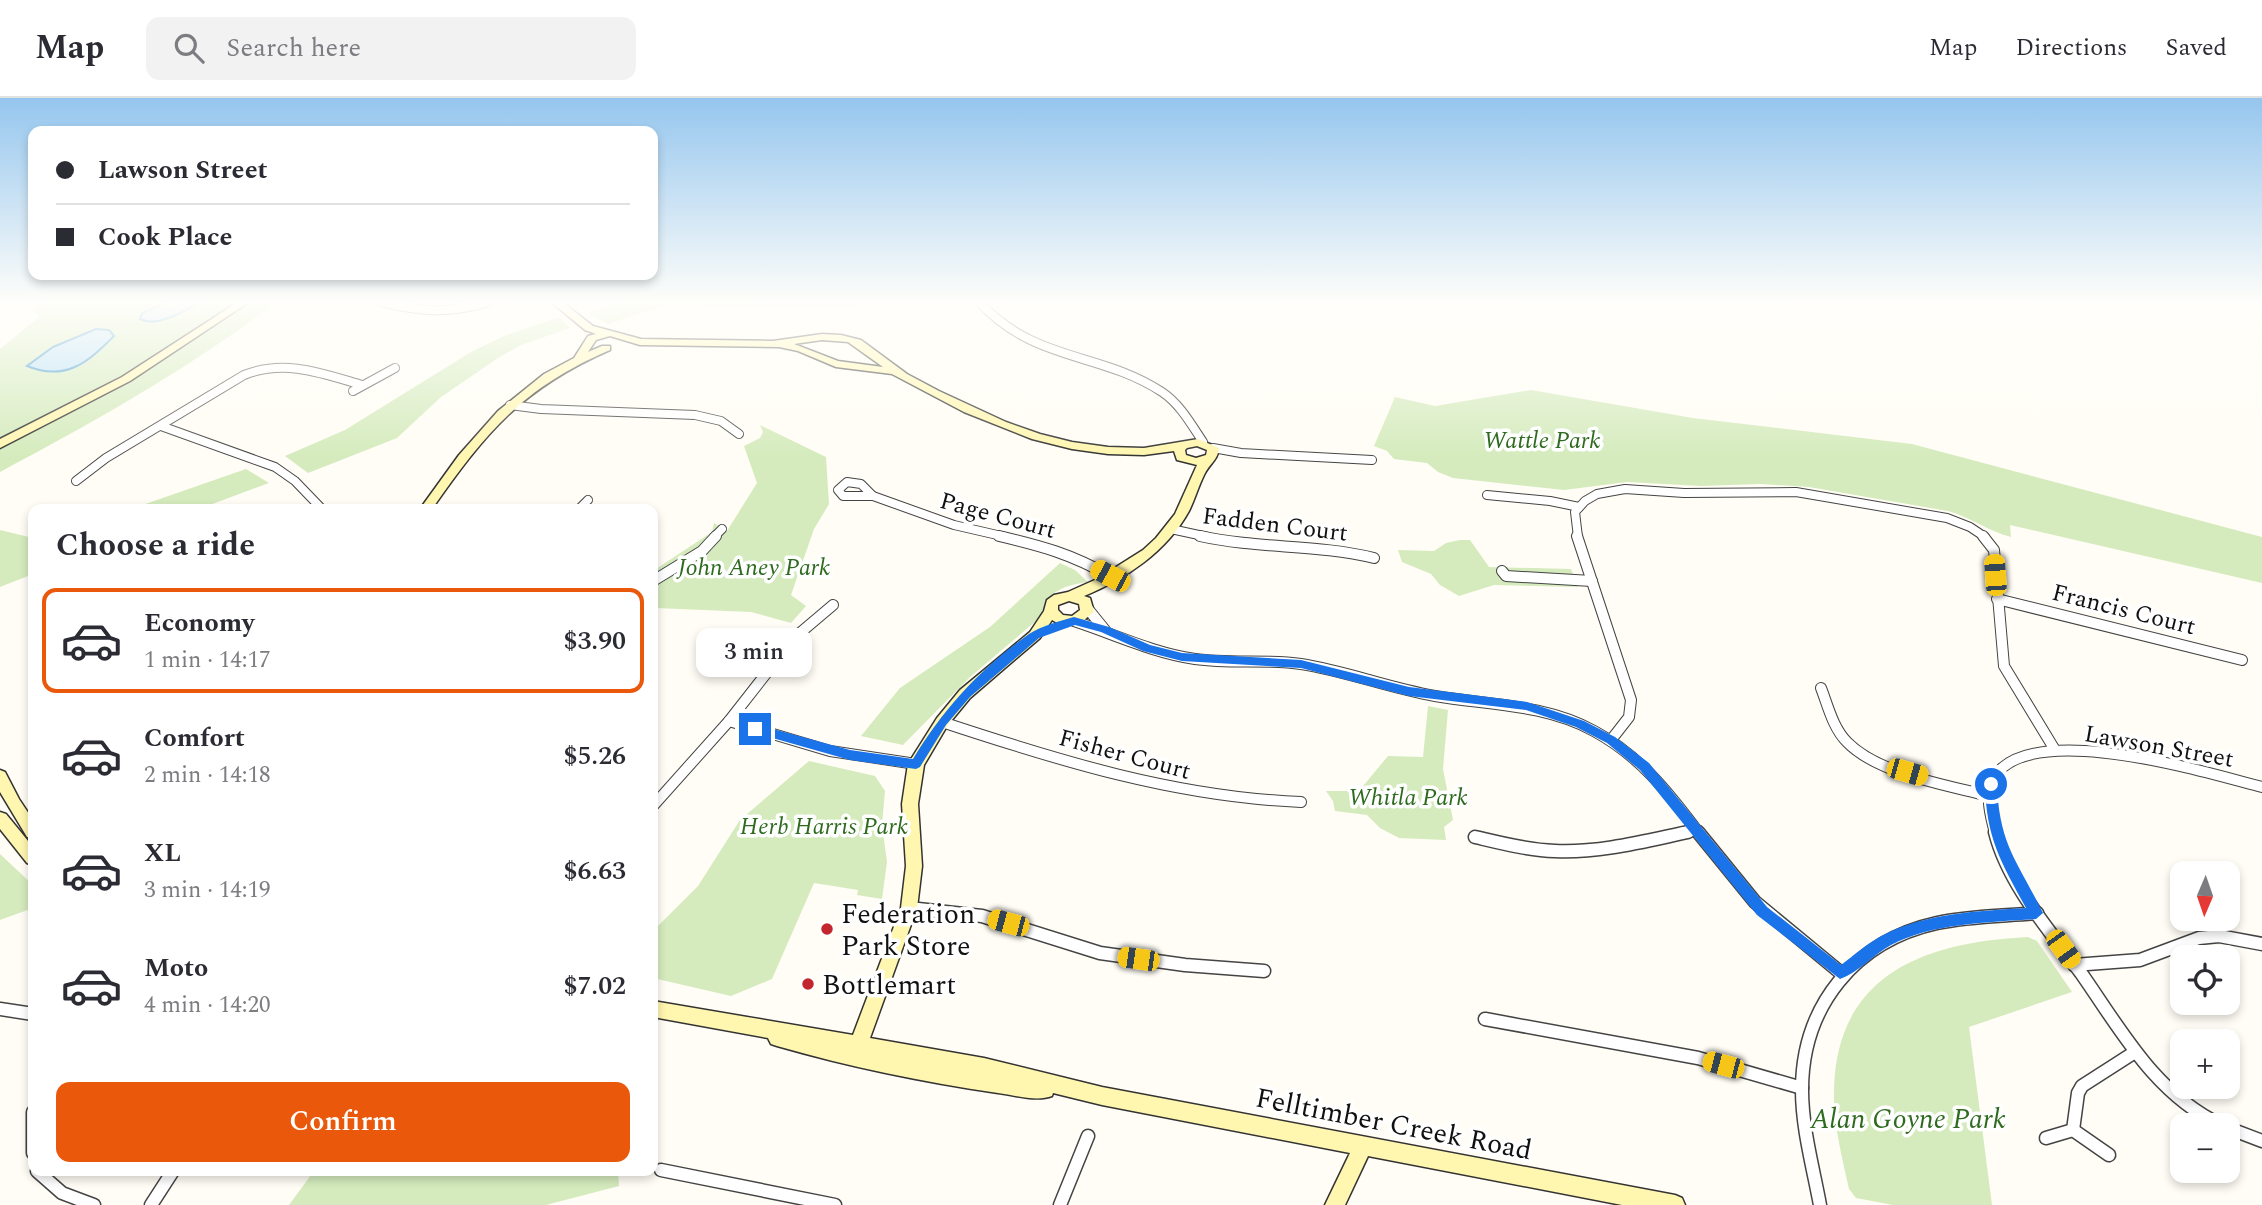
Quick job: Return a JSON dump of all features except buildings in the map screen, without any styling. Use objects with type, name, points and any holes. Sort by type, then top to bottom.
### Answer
[{"type":"street","points":[[0,444],[144,369],[167,354]]},
{"type":"street","points":[[579,358],[581,354]]},
{"type":"street","points":[[430,504],[469,448],[510,405],[579,358],[590,354]]},
{"type":"street","points":[[811,354],[836,364],[877,368],[901,375]]},
{"type":"street","points":[[870,354],[901,375],[966,411],[1017,431],[1093,448],[1372,460]]},
{"type":"street","points":[[1063,354],[1152,386],[1178,406],[1209,452]]},
{"type":"street","points":[[76,481],[106,458],[244,375],[261,368],[294,365],[362,384]]},
{"type":"street","points":[[353,391],[395,368]]},
{"type":"street","points":[[510,405],[541,409],[705,416],[721,421],[739,434]]},
{"type":"street","points":[[161,426],[275,467],[295,481],[317,504]]},
{"type":"street","points":[[1194,429],[1184,452],[1195,481]]},
{"type":"street","points":[[1184,452],[1209,452]]},
{"type":"street","points":[[856,1051],[909,908],[914,866],[910,804],[916,764],[942,722],[965,694],[1035,635],[1055,600],[1098,585],[1142,555],[1171,529],[1186,505],[1209,452]]},
{"type":"street","points":[[1611,740],[1629,720],[1633,709],[1573,518],[1578,507],[1591,496],[1620,490],[1696,493],[1775,491],[1819,494],[1938,516],[1972,527],[1990,542],[1994,550],[2004,666],[2055,750]]},
{"type":"street","points":[[1488,495],[1499,493],[1522,499],[1548,498],[1578,507]]},
{"type":"street","name":"Page Court","points":[[873,496],[954,525],[1054,549],[1076,557],[1110,576]]},
{"type":"street","points":[[585,504],[589,500]]},
{"type":"street","points":[[658,578],[702,551],[722,528]]},
{"type":"street","name":"Fadden Court","points":[[1171,529],[1239,543],[1346,550],[1374,558]]},
{"type":"street","points":[[1502,571],[1506,576],[1592,581]]},
{"type":"street","points":[[1035,635],[1085,615],[1098,585]]},
{"type":"street","points":[[1070,596],[1081,598],[1105,630]]},
{"type":"street","name":"Francis Court","points":[[1997,599],[2242,660]]},
{"type":"street","points":[[658,800],[729,721],[794,638],[833,606]]},
{"type":"street","points":[[1051,611],[1059,619],[1105,630],[1147,648],[1182,657],[1301,664],[1409,692],[1527,706],[1580,724],[1611,740],[1657,780],[1762,911],[1840,973]]},
{"type":"street","points":[[1821,688],[1836,727],[1848,744],[1864,756],[1886,766],[1989,796],[2002,852],[2036,913],[2135,1052],[2183,1101],[2202,1113]]},
{"type":"street","points":[[729,721],[840,753],[916,764]]},
{"type":"street","name":"Fisher Court","points":[[942,722],[1122,779],[1169,790],[1227,799],[1301,802]]},
{"type":"street","name":"Lawson Street","points":[[1989,796],[1997,772],[2007,762],[2022,754],[2055,750],[2137,758],[2262,787]]},
{"type":"street","points":[[0,776],[28,821]]},
{"type":"street","points":[[0,818],[28,852]]},
{"type":"street","points":[[12,834],[28,827]]},
{"type":"street","points":[[1475,837],[1531,848],[1569,851],[1619,846],[1695,830]]},
{"type":"street","points":[[909,908],[982,916],[1100,953],[1185,965],[1264,971]]},
{"type":"street","points":[[1820,1205],[1802,1088],[1811,1028],[1822,1000],[1840,973],[1885,941],[1916,929],[1969,918],[2036,913]]},
{"type":"street","points":[[2074,965],[2140,960],[2209,937],[2237,938],[2262,944]]},
{"type":"street","points":[[0,1009],[28,1013]]},
{"type":"street","name":"Felltimber Creek Road","points":[[658,1010],[856,1051],[979,1083],[1102,1096],[1675,1205]]},
{"type":"street","points":[[1485,1019],[1698,1058],[1802,1088]]},
{"type":"street","points":[[2073,1130],[2078,1093],[2082,1086],[2135,1052]]},
{"type":"street","points":[[2046,1138],[2073,1130]]},
{"type":"street","points":[[2073,1130],[2109,1155]]},
{"type":"street","points":[[2240,1133],[2262,1142]]},
{"type":"street","points":[[1060,1205],[1088,1136]]},
{"type":"street","points":[[1335,1205],[1363,1146]]},
{"type":"street","points":[[661,1170],[835,1205]]},
{"type":"street","points":[[42,1176],[54,1189],[76,1201],[94,1205]]},
{"type":"street","points":[[151,1205],[170,1176]]},
{"type":"green space","points":[[0,354],[204,354],[142,393],[0,472]]},
{"type":"green space","points":[[468,354],[506,354],[441,397],[397,438],[308,473],[285,456],[345,430]]},
{"type":"green space","name":"Wattle Park","points":[[1531,390],[1693,418],[1912,444],[2262,537],[2262,583],[2010,525],[2011,537],[1948,511],[1809,487],[1627,482],[1564,490],[1453,478],[1438,472],[1427,463],[1394,459],[1387,451],[1374,446],[1395,397],[1435,406]]},
{"type":"green space","name":"John Aney Park","points":[[760,425],[826,457],[829,504],[814,529],[791,595],[806,606],[791,623],[751,612],[658,608],[658,568],[712,532],[714,523],[727,531],[757,483],[744,446],[760,438],[763,432]]},
{"type":"green space","points":[[246,469],[269,483],[212,504],[145,504]]},
{"type":"green space","points":[[0,530],[28,537],[28,576],[0,587]]},
{"type":"green space","points":[[1470,540],[1489,567],[1571,569],[1578,587],[1494,585],[1459,596],[1440,585],[1431,574],[1402,562],[1398,550],[1434,551],[1446,543]]},
{"type":"green space","points":[[1060,563],[1075,570],[1088,582],[1065,587],[1053,594],[1044,614],[969,678],[903,745],[861,736],[900,688],[990,627]]},
{"type":"green space","name":"Whitla Park","points":[[1428,706],[1448,710],[1443,769],[1453,820],[1444,827],[1446,840],[1399,838],[1380,828],[1367,815],[1335,811],[1333,801],[1326,791],[1359,791],[1388,756],[1423,757]]},
{"type":"green space","name":"Herb Harris Park","points":[[809,761],[875,776],[885,791],[882,825],[887,862],[882,899],[857,895],[858,890],[814,883],[772,979],[731,996],[658,979],[658,926],[698,886],[740,820]]},
{"type":"green space","points":[[0,854],[28,880],[28,910],[0,920]]},
{"type":"green space","name":"Alan Goyne Park","points":[[2028,937],[2037,941],[2072,992],[1969,1027],[1992,1205],[1893,1205],[1856,1198],[1849,1189],[1838,1140],[1834,1102],[1839,1049],[1852,1017],[1870,991],[1895,971],[1923,956],[1956,946]]},
{"type":"green space","points":[[310,1176],[618,1176],[619,1186],[546,1205],[289,1205]]},
{"type":"water","points":[[44,354],[95,354],[65,370],[53,372],[27,366]]},
{"type":"place","name":"Federation Park Store","points":[[827,929]]},
{"type":"place","name":"Bottlemart","points":[[808,984]]},
{"type":"route","points":[[755,729],[831,751],[916,764],[942,722],[965,694],[1035,635],[1069,621],[1105,630],[1147,648],[1182,657],[1210,661],[1301,664],[1409,692],[1527,706],[1580,724],[1611,740],[1644,766],[1762,911],[1840,973],[1885,941],[1906,932],[1969,918],[2036,913],[2002,852],[1992,816],[1989,796],[1991,784]]}]
